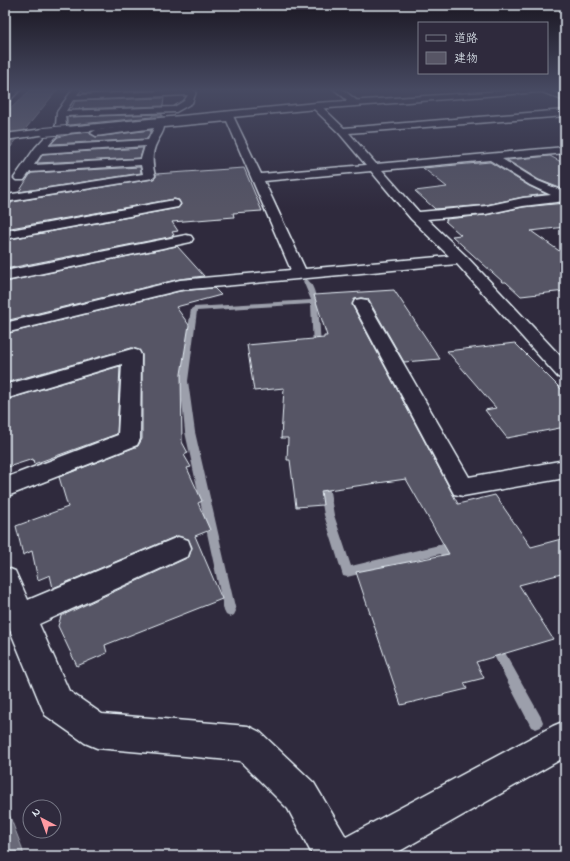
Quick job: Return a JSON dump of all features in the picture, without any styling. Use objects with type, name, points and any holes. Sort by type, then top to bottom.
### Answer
[{"type":"street","points":[[5,199],[39,150],[44,134],[54,129]]},
{"type":"street","points":[[44,134],[76,129]]},
{"type":"street","points":[[5,137],[106,129]]},
{"type":"street","points":[[5,199],[149,176],[146,162],[151,143],[159,129]]},
{"type":"street","points":[[233,129],[257,178],[300,274]]},
{"type":"street","points":[[342,131],[365,129]]},
{"type":"street","points":[[342,131],[416,216],[461,258],[565,373]]},
{"type":"street","points":[[39,150],[151,143]]},
{"type":"street","points":[[257,178],[565,150]]},
{"type":"street","points":[[492,157],[534,183],[565,197]]},
{"type":"street","points":[[25,169],[146,162]]},
{"type":"street","points":[[416,216],[486,210],[522,202],[565,197]]},
{"type":"street","points":[[5,235],[174,204]]},
{"type":"street","points":[[5,276],[186,239]]},
{"type":"street","points":[[5,328],[180,285],[461,258]]},
{"type":"street","points":[[361,304],[463,487],[565,469]]},
{"type":"street","points":[[5,392],[132,355],[129,440],[5,488]]},
{"type":"street","points":[[20,618],[178,548]]},
{"type":"street","points":[[5,580],[57,703],[97,731],[248,744],[301,796],[335,856]]},
{"type":"street","points":[[352,856],[565,738]]},
{"type":"water","points":[[5,129],[25,129],[5,154]]},
{"type":"water","points":[[5,804],[21,845],[24,856],[5,856]]},
{"type":"building","points":[[151,130],[147,139],[51,144],[58,137],[71,134],[90,132],[90,134],[96,137]]},
{"type":"building","points":[[143,148],[140,158],[37,163],[43,154]]},
{"type":"building","points":[[550,156],[565,164],[565,190],[539,180],[507,160]]},
{"type":"building","points":[[490,162],[529,186],[546,194],[486,205],[435,209],[415,191],[447,187],[423,168]]},
{"type":"building","points":[[140,167],[141,173],[19,192],[31,173]]},
{"type":"building","points":[[244,168],[262,211],[233,213],[234,217],[172,222],[178,231],[172,232],[174,235],[169,237],[5,269],[5,240],[178,208],[181,205],[179,200],[174,199],[5,229],[5,214],[12,202],[153,179],[156,177],[156,174]]},
{"type":"building","points":[[565,203],[565,227],[531,231],[565,255],[565,291],[521,296],[506,282],[503,282],[452,236],[461,235],[445,221],[447,221],[446,219],[486,215],[523,207]]},
{"type":"building","points":[[177,246],[204,276],[180,279],[5,321],[5,282]]},
{"type":"building","points":[[214,288],[221,295],[176,307],[189,325],[181,374],[182,442],[188,453],[184,455],[191,467],[187,468],[202,501],[198,503],[210,530],[195,536],[222,599],[105,645],[107,653],[77,666],[58,626],[61,616],[189,557],[192,547],[188,539],[177,536],[53,588],[50,575],[38,580],[32,551],[23,555],[16,526],[68,507],[59,477],[138,446],[142,439],[142,355],[139,350],[132,348],[5,383],[5,334],[180,291]]},
{"type":"building","points":[[394,290],[440,359],[404,362],[368,299],[355,299],[352,305],[458,504],[495,495],[531,547],[565,538],[565,573],[519,585],[553,639],[476,662],[484,678],[464,683],[467,689],[401,705],[356,572],[449,554],[406,479],[321,491],[323,505],[296,507],[290,460],[287,460],[288,438],[281,438],[284,388],[254,391],[247,345],[324,338],[324,336],[327,336],[314,295]]},
{"type":"building","points":[[515,343],[565,393],[565,427],[507,438],[485,410],[496,408],[447,351]]},
{"type":"building","points":[[120,366],[117,434],[34,464],[33,459],[5,468],[5,400]]},
{"type":"waterway","points":[[306,281],[314,300],[317,349]]},
{"type":"waterway","points":[[230,611],[190,432],[184,381],[194,309],[314,302]]},
{"type":"waterway","points":[[323,480],[329,515],[347,572],[443,549],[452,566]]},
{"type":"waterway","points":[[494,644],[536,722]]}]
